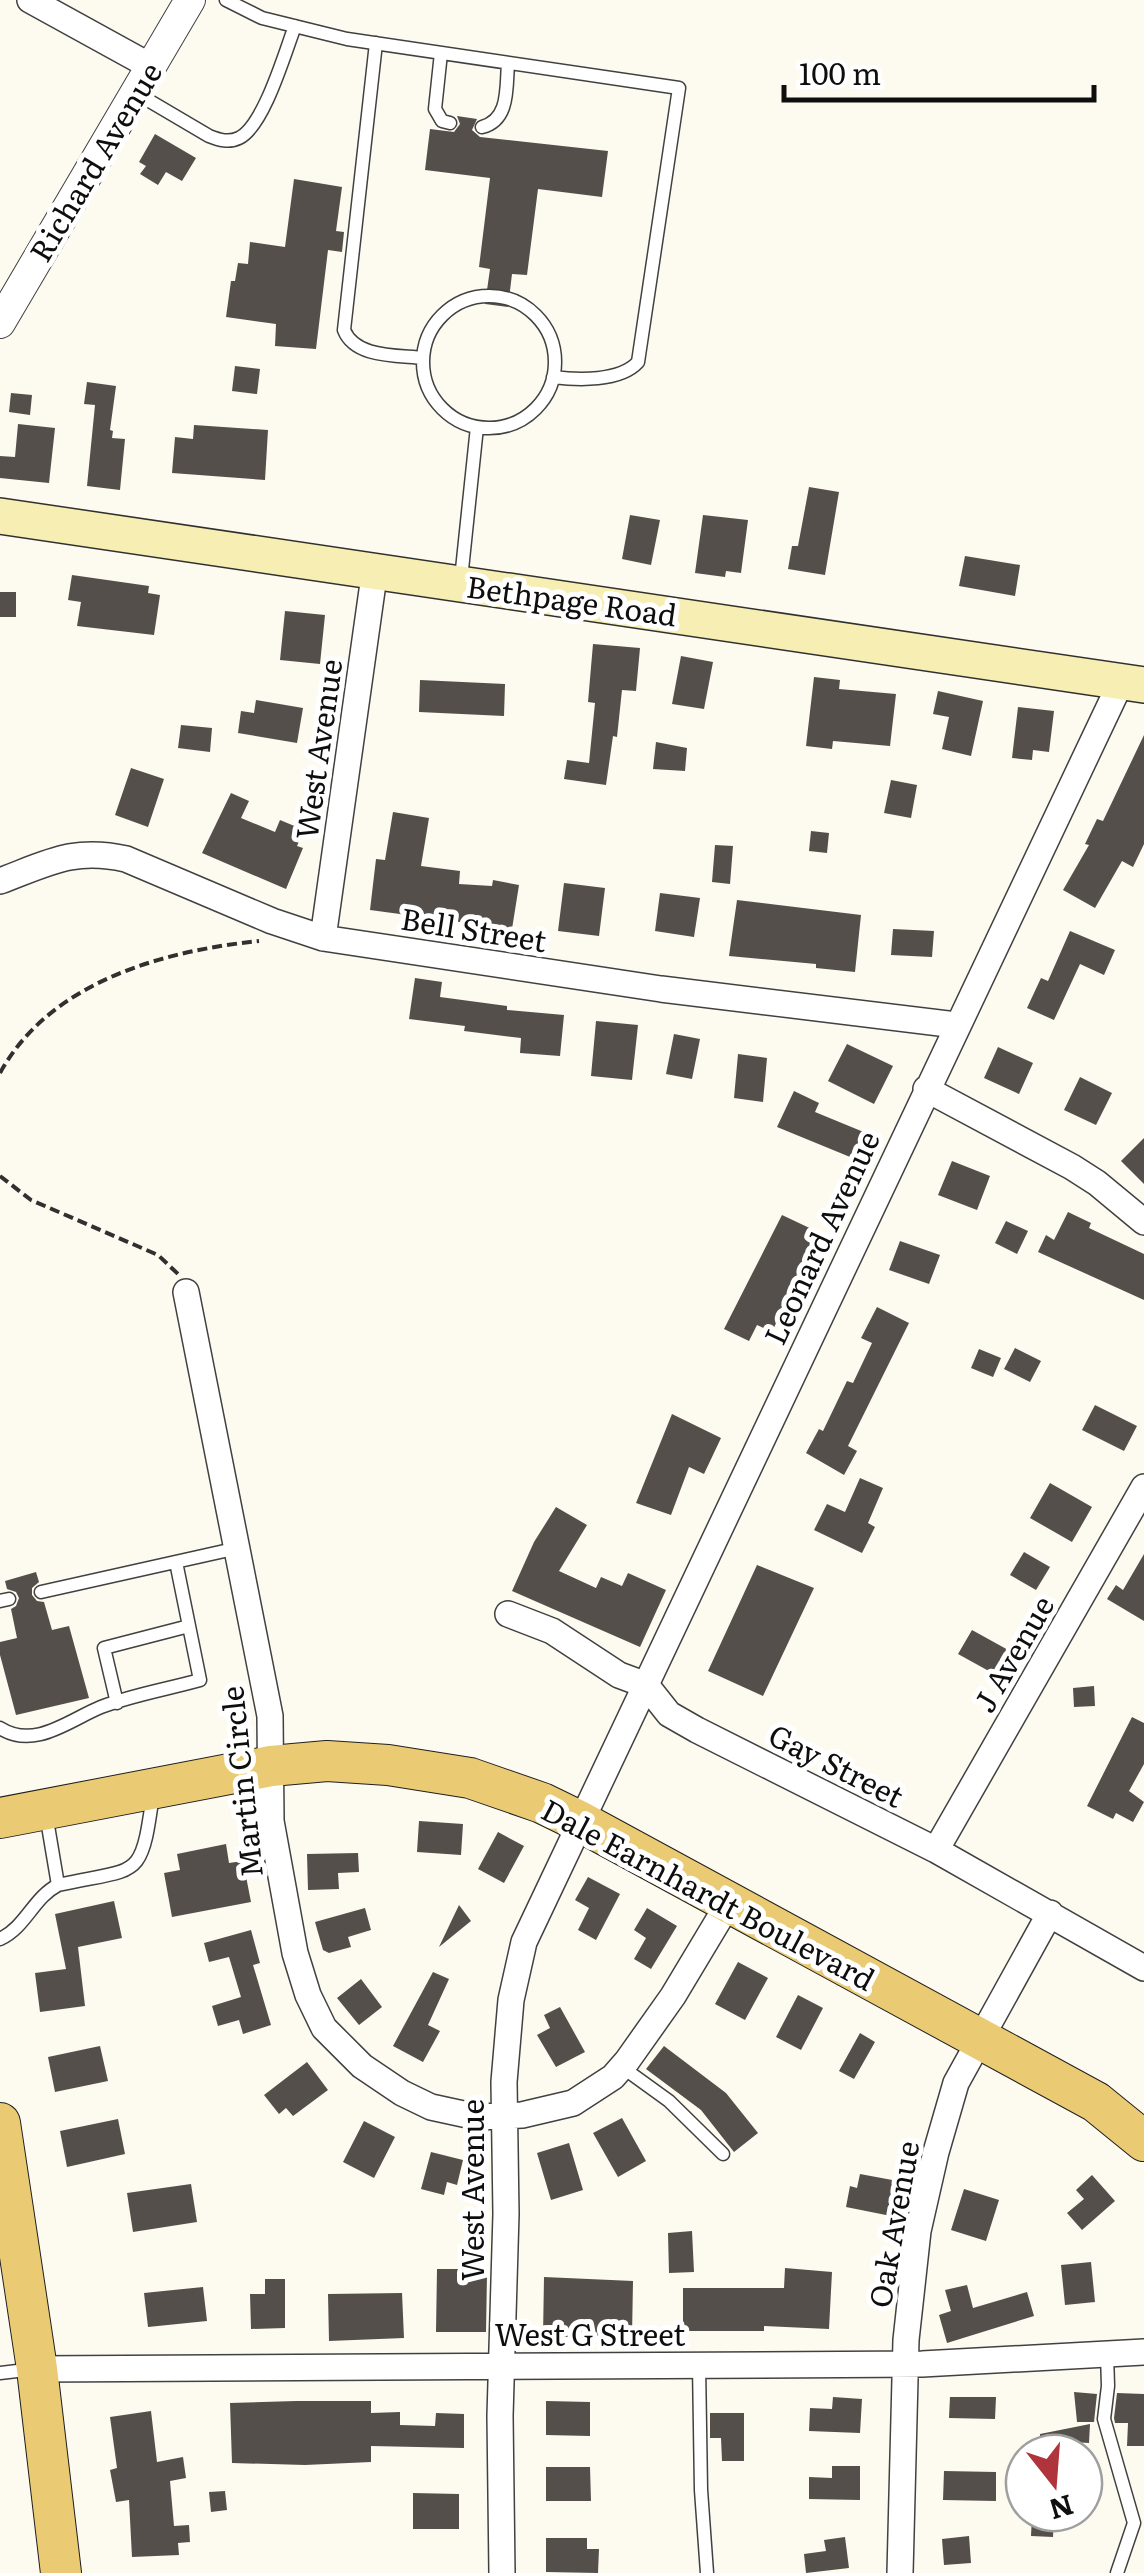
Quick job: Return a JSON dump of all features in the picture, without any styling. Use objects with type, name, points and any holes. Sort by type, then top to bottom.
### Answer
[{"type":"main road","name":"Bethpage Road","points":[[0,516],[1133,683]]},
{"type":"main road","name":"Dale Earnhardt Boulevard","points":[[0,1818],[272,1766],[327,1761],[388,1765],[470,1778],[542,1802],[730,1900],[1096,2102],[1144,2141]]},
{"type":"main road","points":[[0,2122],[18,2371],[61,2573]]},
{"type":"street","name":"Richard Avenue","points":[[0,324],[190,0]]},
{"type":"street","points":[[41,3],[143,79]]},
{"type":"street","name":"West Avenue","points":[[323,938],[375,569]]},
{"type":"street","name":"Leonard Avenue","points":[[581,1822],[956,1026],[1133,683]]},
{"type":"street","name":"Bell Street","points":[[0,881],[83,852],[100,853],[126,859],[272,921],[323,938],[661,989],[956,1026]]},
{"type":"street","points":[[926,1089],[1072,1168],[1144,1222]]},
{"type":"street","name":"Martin Circle","points":[[186,1292],[270,1716],[271,1821],[296,1953],[308,1995],[324,2028],[362,2066],[402,2093],[460,2115],[522,2115],[572,2103],[622,2067],[673,1996],[730,1900]]},
{"type":"street","name":"J Avenue","points":[[936,1850],[1144,1488]]},
{"type":"street","name":"Gay Street","points":[[508,1614],[552,1631],[620,1675],[646,1684],[670,1714],[697,1730],[936,1850],[1144,1968]]},
{"type":"street","name":"West Avenue","points":[[502,2573],[504,2115],[510,2000],[524,1942],[581,1822]]},
{"type":"street","name":"Oak Avenue","points":[[900,2573],[904,2364],[918,2231],[932,2168],[956,2083],[1050,1912]]},
{"type":"street","name":"West G Street","points":[[18,2371],[904,2364],[1144,2352]]},
{"type":"lane","points":[[226,0],[262,18],[376,44],[679,88],[638,362],[633,368],[600,376],[576,380],[552,377]]},
{"type":"lane","points":[[143,79],[209,136],[220,140],[238,138],[263,108],[295,26]]},
{"type":"lane","points":[[376,44],[344,330],[350,344],[363,350],[423,358]]},
{"type":"lane","points":[[441,53],[435,109],[442,121],[450,123]]},
{"type":"lane","points":[[482,126],[494,123],[500,116],[508,63]]},
{"type":"lane","points":[[474,298],[505,298],[524,306],[548,333],[554,350],[552,377],[542,402],[529,414],[496,428],[477,428],[440,408],[428,390],[423,358],[432,328],[445,312],[474,298]]},
{"type":"lane","points":[[461,582],[477,428]]},
{"type":"lane","points":[[41,1592],[238,1548]]},
{"type":"lane","points":[[0,1728],[14,1736],[51,1732],[117,1703],[200,1680],[176,1562]]},
{"type":"lane","points":[[117,1703],[104,1648],[189,1626]]},
{"type":"lane","points":[[0,1938],[22,1924],[48,1890],[126,1870],[138,1863],[146,1848],[154,1787]]},
{"type":"lane","points":[[45,1809],[58,1885]]},
{"type":"lane","points":[[622,2067],[669,2100],[723,2154]]},
{"type":"lane","points":[[1107,2354],[1104,2419],[1134,2523],[1117,2573]]},
{"type":"lane","points":[[699,2365],[707,2573]]},
{"type":"path","points":[[0,1074],[36,1025],[70,997],[171,956],[265,940]]},
{"type":"path","points":[[0,1176],[30,1200],[158,1254],[174,1267],[186,1292]]},
{"type":"building","points":[[457,116],[477,119],[472,130],[480,137],[608,151],[602,197],[538,189],[527,275],[512,274],[508,307],[485,304],[490,269],[479,267],[490,178],[425,170],[430,129],[454,132],[460,124]]},
{"type":"building","points":[[155,134],[196,158],[182,181],[166,172],[158,185],[140,174],[146,166],[139,162]]},
{"type":"building","points":[[294,179],[342,187],[336,231],[344,232],[342,252],[328,250],[316,349],[275,346],[276,324],[226,317],[231,281],[235,281],[238,263],[248,264],[250,242],[285,247]]},
{"type":"building","points":[[235,366],[260,369],[257,394],[232,391]]},
{"type":"building","points":[[87,382],[116,386],[110,430],[112,438],[125,439],[120,490],[87,486],[95,405],[84,404]]},
{"type":"building","points":[[11,393],[32,395],[30,415],[9,412]]},
{"type":"building","points":[[18,424],[55,428],[49,483],[0,478],[0,456],[15,457]]},
{"type":"building","points":[[194,425],[268,430],[265,480],[172,473],[175,437],[193,439]]},
{"type":"building","points":[[809,487],[839,492],[825,575],[788,569],[792,546],[798,546]]},
{"type":"building","points":[[630,515],[660,520],[651,565],[622,559]]},
{"type":"building","points":[[703,515],[748,520],[741,573],[726,571],[725,577],[695,573]]},
{"type":"building","points":[[965,556],[1020,565],[1015,596],[959,586]]},
{"type":"building","points":[[72,575],[149,586],[148,593],[160,595],[154,635],[77,626],[81,602],[68,600]]},
{"type":"building","points":[[0,592],[16,592],[16,617],[0,617]]},
{"type":"building","points":[[285,611],[325,615],[320,664],[280,660]]},
{"type":"building","points":[[593,644],[640,648],[636,691],[622,690],[606,785],[564,779],[567,760],[589,763],[595,703],[588,702]]},
{"type":"building","points":[[681,656],[713,662],[704,709],[672,704]]},
{"type":"building","points":[[814,677],[840,680],[839,689],[896,694],[890,746],[833,741],[832,749],[806,746]]},
{"type":"building","points":[[420,680],[505,684],[504,716],[419,712]]},
{"type":"building","points":[[938,691],[983,701],[971,756],[942,749],[949,717],[933,714]]},
{"type":"building","points":[[256,700],[303,708],[297,743],[238,733],[241,711],[254,713]]},
{"type":"building","points":[[1018,707],[1054,711],[1049,752],[1033,750],[1032,760],[1012,758]]},
{"type":"building","points":[[181,725],[212,728],[210,752],[178,748]]},
{"type":"building","points":[[1144,735],[1144,844],[1133,867],[1122,861],[1095,908],[1063,890],[1089,845],[1085,844],[1097,819],[1103,821]]},
{"type":"building","points":[[656,742],[687,748],[685,771],[653,769]]},
{"type":"building","points":[[131,768],[164,779],[148,827],[115,815]]},
{"type":"building","points":[[891,780],[917,785],[911,818],[884,813]]},
{"type":"building","points":[[231,793],[249,801],[241,818],[275,832],[280,820],[304,830],[297,846],[303,848],[286,889],[202,853]]},
{"type":"building","points":[[393,812],[429,818],[421,866],[460,871],[459,884],[492,886],[493,880],[519,885],[512,929],[370,910],[376,859],[385,860]]},
{"type":"building","points":[[811,831],[829,833],[827,853],[809,851]]},
{"type":"building","points":[[715,845],[733,846],[730,884],[712,882]]},
{"type":"building","points":[[564,883],[605,888],[599,936],[558,931]]},
{"type":"building","points":[[660,893],[700,898],[694,937],[655,931]]},
{"type":"building","points":[[737,900],[861,915],[855,972],[816,968],[816,964],[729,956]]},
{"type":"building","points":[[893,929],[934,931],[932,957],[891,955]]},
{"type":"building","points":[[1070,931],[1115,950],[1104,975],[1080,964],[1054,1020],[1027,1008],[1041,978],[1048,981]]},
{"type":"building","points":[[415,978],[442,982],[440,997],[507,1006],[507,1010],[564,1015],[560,1056],[520,1053],[521,1038],[409,1019]]},
{"type":"building","points":[[596,1021],[638,1025],[632,1080],[591,1076]]},
{"type":"building","points":[[674,1034],[700,1039],[692,1079],[666,1074]]},
{"type":"building","points":[[847,1044],[893,1066],[874,1104],[828,1081]]},
{"type":"building","points":[[998,1047],[1033,1063],[1019,1094],[984,1078]]},
{"type":"building","points":[[738,1054],[767,1058],[763,1102],[734,1098]]},
{"type":"building","points":[[1080,1077],[1112,1093],[1096,1125],[1064,1110]]},
{"type":"building","points":[[794,1091],[819,1103],[815,1112],[866,1133],[855,1159],[777,1127]]},
{"type":"building","points":[[1144,1138],[1144,1184],[1121,1161]]},
{"type":"building","points":[[952,1161],[990,1176],[977,1210],[938,1195]]},
{"type":"building","points":[[1068,1212],[1091,1223],[1089,1228],[1144,1254],[1144,1300],[1038,1252],[1046,1235],[1054,1240]]},
{"type":"building","points":[[782,1215],[818,1232],[772,1332],[757,1325],[749,1341],[724,1329]]},
{"type":"building","points":[[1006,1221],[1028,1231],[1017,1254],[995,1243]]},
{"type":"building","points":[[900,1241],[940,1255],[929,1284],[889,1270]]},
{"type":"building","points":[[877,1307],[909,1323],[848,1446],[857,1451],[844,1475],[806,1453],[819,1429],[823,1431],[847,1381],[853,1383],[872,1343],[861,1338]]},
{"type":"building","points":[[1015,1348],[1041,1361],[1030,1382],[1004,1369]]},
{"type":"building","points":[[979,1349],[1001,1358],[993,1377],[971,1368]]},
{"type":"building","points":[[1095,1405],[1137,1426],[1124,1451],[1082,1430]]},
{"type":"building","points":[[672,1414],[721,1438],[704,1474],[689,1467],[671,1515],[636,1503]]},
{"type":"building","points":[[860,1478],[883,1488],[868,1523],[875,1527],[862,1553],[814,1530],[827,1504],[845,1512]]},
{"type":"building","points":[[1050,1483],[1092,1507],[1072,1542],[1030,1518]]},
{"type":"building","points":[[556,1507],[587,1525],[559,1571],[596,1588],[601,1577],[622,1586],[628,1573],[666,1590],[640,1647],[512,1591],[534,1542]]},
{"type":"building","points":[[1024,1552],[1050,1567],[1036,1590],[1010,1575]]},
{"type":"building","points":[[1144,1554],[1144,1621],[1107,1599],[1116,1585],[1123,1590]]},
{"type":"building","points":[[757,1565],[814,1588],[763,1696],[708,1671]]},
{"type":"building","points":[[36,1572],[39,1582],[32,1588],[32,1595],[44,1602],[52,1630],[69,1626],[89,1698],[16,1715],[0,1642],[17,1638],[11,1609],[19,1598],[7,1589],[5,1581]]},
{"type":"building","points":[[972,1630],[1010,1651],[996,1675],[958,1654]]},
{"type":"building","points":[[1094,1686],[1095,1706],[1074,1707],[1073,1688]]},
{"type":"building","points":[[1132,1717],[1144,1723],[1144,1764],[1129,1791],[1144,1802],[1133,1822],[1116,1813],[1113,1819],[1087,1806]]},
{"type":"building","points":[[419,1821],[463,1824],[461,1855],[417,1852]]},
{"type":"building","points":[[498,1832],[524,1846],[504,1883],[478,1869]]},
{"type":"building","points":[[226,1844],[229,1863],[243,1861],[251,1902],[172,1917],[164,1873],[180,1870],[177,1854]]},
{"type":"building","points":[[358,1853],[359,1872],[338,1873],[339,1889],[308,1890],[307,1854]]},
{"type":"building","points":[[588,1877],[620,1894],[596,1940],[578,1930],[589,1908],[575,1900]]},
{"type":"building","points":[[114,1901],[122,1938],[78,1947],[85,2006],[40,2012],[35,1973],[66,1969],[55,1914]]},
{"type":"building","points":[[459,1905],[471,1921],[439,1947]]},
{"type":"building","points":[[365,1908],[371,1930],[348,1937],[351,1947],[329,1953],[323,1950],[315,1922]]},
{"type":"building","points":[[647,1908],[677,1926],[651,1969],[634,1959],[646,1938],[634,1930]]},
{"type":"building","points":[[251,1930],[260,1963],[253,1965],[271,2025],[243,2034],[239,2020],[218,2026],[212,2006],[241,1997],[229,1957],[209,1962],[204,1943]]},
{"type":"building","points":[[738,1962],[768,1978],[745,2020],[715,2004]]},
{"type":"building","points":[[433,1972],[449,1979],[428,2025],[440,2031],[423,2062],[393,2046]]},
{"type":"building","points":[[361,1979],[382,2007],[359,2025],[337,1998]]},
{"type":"building","points":[[798,1995],[823,2008],[801,2050],[776,2037]]},
{"type":"building","points":[[560,2007],[585,2052],[556,2067],[537,2035],[550,2028],[544,2015]]},
{"type":"building","points":[[860,2033],[875,2042],[854,2079],[839,2071]]},
{"type":"building","points":[[100,2046],[108,2081],[55,2092],[48,2057]]},
{"type":"building","points":[[664,2046],[726,2093],[758,2133],[734,2152],[701,2110],[646,2069]]},
{"type":"building","points":[[307,2062],[328,2090],[293,2116],[286,2108],[279,2114],[264,2095]]},
{"type":"building","points":[[622,2118],[646,2161],[618,2177],[593,2133]]},
{"type":"building","points":[[118,2119],[125,2154],[67,2167],[60,2131]]},
{"type":"building","points":[[364,2121],[395,2137],[374,2178],[343,2162]]},
{"type":"building","points":[[569,2143],[583,2190],[551,2200],[537,2153]]},
{"type":"building","points":[[431,2152],[463,2160],[457,2185],[447,2182],[444,2195],[421,2189]]},
{"type":"building","points":[[860,2174],[903,2182],[896,2217],[846,2207],[850,2186],[857,2188]]},
{"type":"building","points":[[1092,2175],[1115,2201],[1082,2230],[1067,2213],[1084,2199],[1076,2190]]},
{"type":"building","points":[[191,2184],[197,2222],[133,2232],[127,2193]]},
{"type":"building","points":[[964,2189],[999,2200],[986,2241],[951,2230]]},
{"type":"building","points":[[692,2231],[694,2272],[669,2273],[668,2233]]},
{"type":"building","points":[[1091,2262],[1095,2302],[1065,2305],[1061,2265]]},
{"type":"building","points":[[785,2268],[832,2272],[829,2329],[764,2326],[764,2331],[683,2331],[683,2288],[784,2288]]},
{"type":"building","points":[[437,2269],[468,2269],[468,2275],[487,2275],[486,2332],[436,2332]]},
{"type":"building","points":[[544,2277],[633,2281],[632,2337],[543,2337]]},
{"type":"building","points":[[265,2279],[285,2279],[285,2328],[251,2329],[250,2294],[265,2294]]},
{"type":"building","points":[[967,2285],[973,2308],[1027,2292],[1034,2316],[947,2343],[939,2315],[951,2311],[945,2290]]},
{"type":"building","points":[[203,2287],[207,2321],[148,2327],[144,2293]]},
{"type":"building","points":[[402,2293],[404,2338],[329,2341],[328,2294]]},
{"type":"building","points":[[1074,2392],[1097,2394],[1094,2422],[1077,2422]]},
{"type":"building","points":[[1117,2393],[1144,2394],[1144,2446],[1127,2446],[1128,2423],[1115,2423]]},
{"type":"building","points":[[833,2397],[862,2399],[860,2433],[809,2431],[810,2408],[832,2409]]},
{"type":"building","points":[[950,2397],[996,2397],[995,2419],[949,2418]]},
{"type":"building","points":[[371,2401],[371,2413],[400,2412],[400,2425],[435,2426],[436,2413],[464,2414],[464,2448],[371,2446],[371,2462],[232,2463],[230,2403]]},
{"type":"building","points":[[546,2401],[590,2402],[590,2436],[546,2435]]},
{"type":"building","points":[[151,2411],[157,2462],[183,2457],[186,2478],[170,2481],[174,2526],[189,2525],[190,2542],[178,2543],[179,2555],[132,2557],[129,2500],[116,2502],[110,2470],[117,2468],[110,2417]]},
{"type":"building","points":[[710,2413],[744,2413],[744,2461],[722,2461],[721,2438],[710,2438]]},
{"type":"building","points":[[1090,2424],[1090,2433],[1045,2433]]},
{"type":"building","points":[[832,2466],[860,2466],[860,2500],[809,2499],[809,2477],[832,2478]]},
{"type":"building","points":[[546,2467],[590,2467],[591,2501],[546,2501]]},
{"type":"building","points":[[944,2471],[996,2472],[996,2501],[943,2500]]},
{"type":"building","points":[[225,2491],[227,2510],[211,2512],[209,2492]]},
{"type":"building","points":[[413,2493],[459,2494],[459,2529],[413,2529]]},
{"type":"building","points":[[1031,2533],[1053,2533],[1053,2537]]},
{"type":"building","points":[[969,2536],[971,2563],[944,2565],[942,2539]]},
{"type":"building","points":[[845,2537],[849,2568],[806,2573],[804,2554],[826,2551],[824,2540]]},
{"type":"building","points":[[546,2538],[587,2538],[587,2549],[599,2549],[598,2573],[546,2572]]}]
